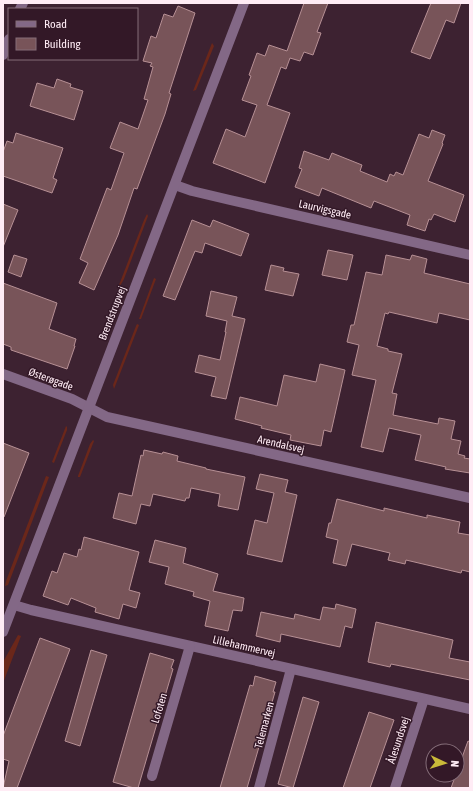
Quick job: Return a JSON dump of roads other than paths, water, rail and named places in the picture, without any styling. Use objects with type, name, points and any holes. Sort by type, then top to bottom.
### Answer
[{"type":"street","name":"Brendstrupvej","points":[[3,632],[5,621],[14,605],[244,3]]},
{"type":"street","points":[[3,55],[8,42]]},
{"type":"street","name":"Laurvigsgade","points":[[175,185],[222,198],[470,255]]},
{"type":"street","name":"Østerøgade","points":[[3,374],[72,399],[89,408]]},
{"type":"street","name":"Arendalsvej","points":[[89,408],[107,417],[470,498]]},
{"type":"street","name":"Lillehammervej","points":[[14,605],[470,709]]},
{"type":"street","name":"Lofoten","points":[[152,776],[190,646]]},
{"type":"street","name":"Telemarken","points":[[259,788],[292,669]]},
{"type":"street","name":"Ålesundsvej","points":[[394,788],[424,699]]}]
